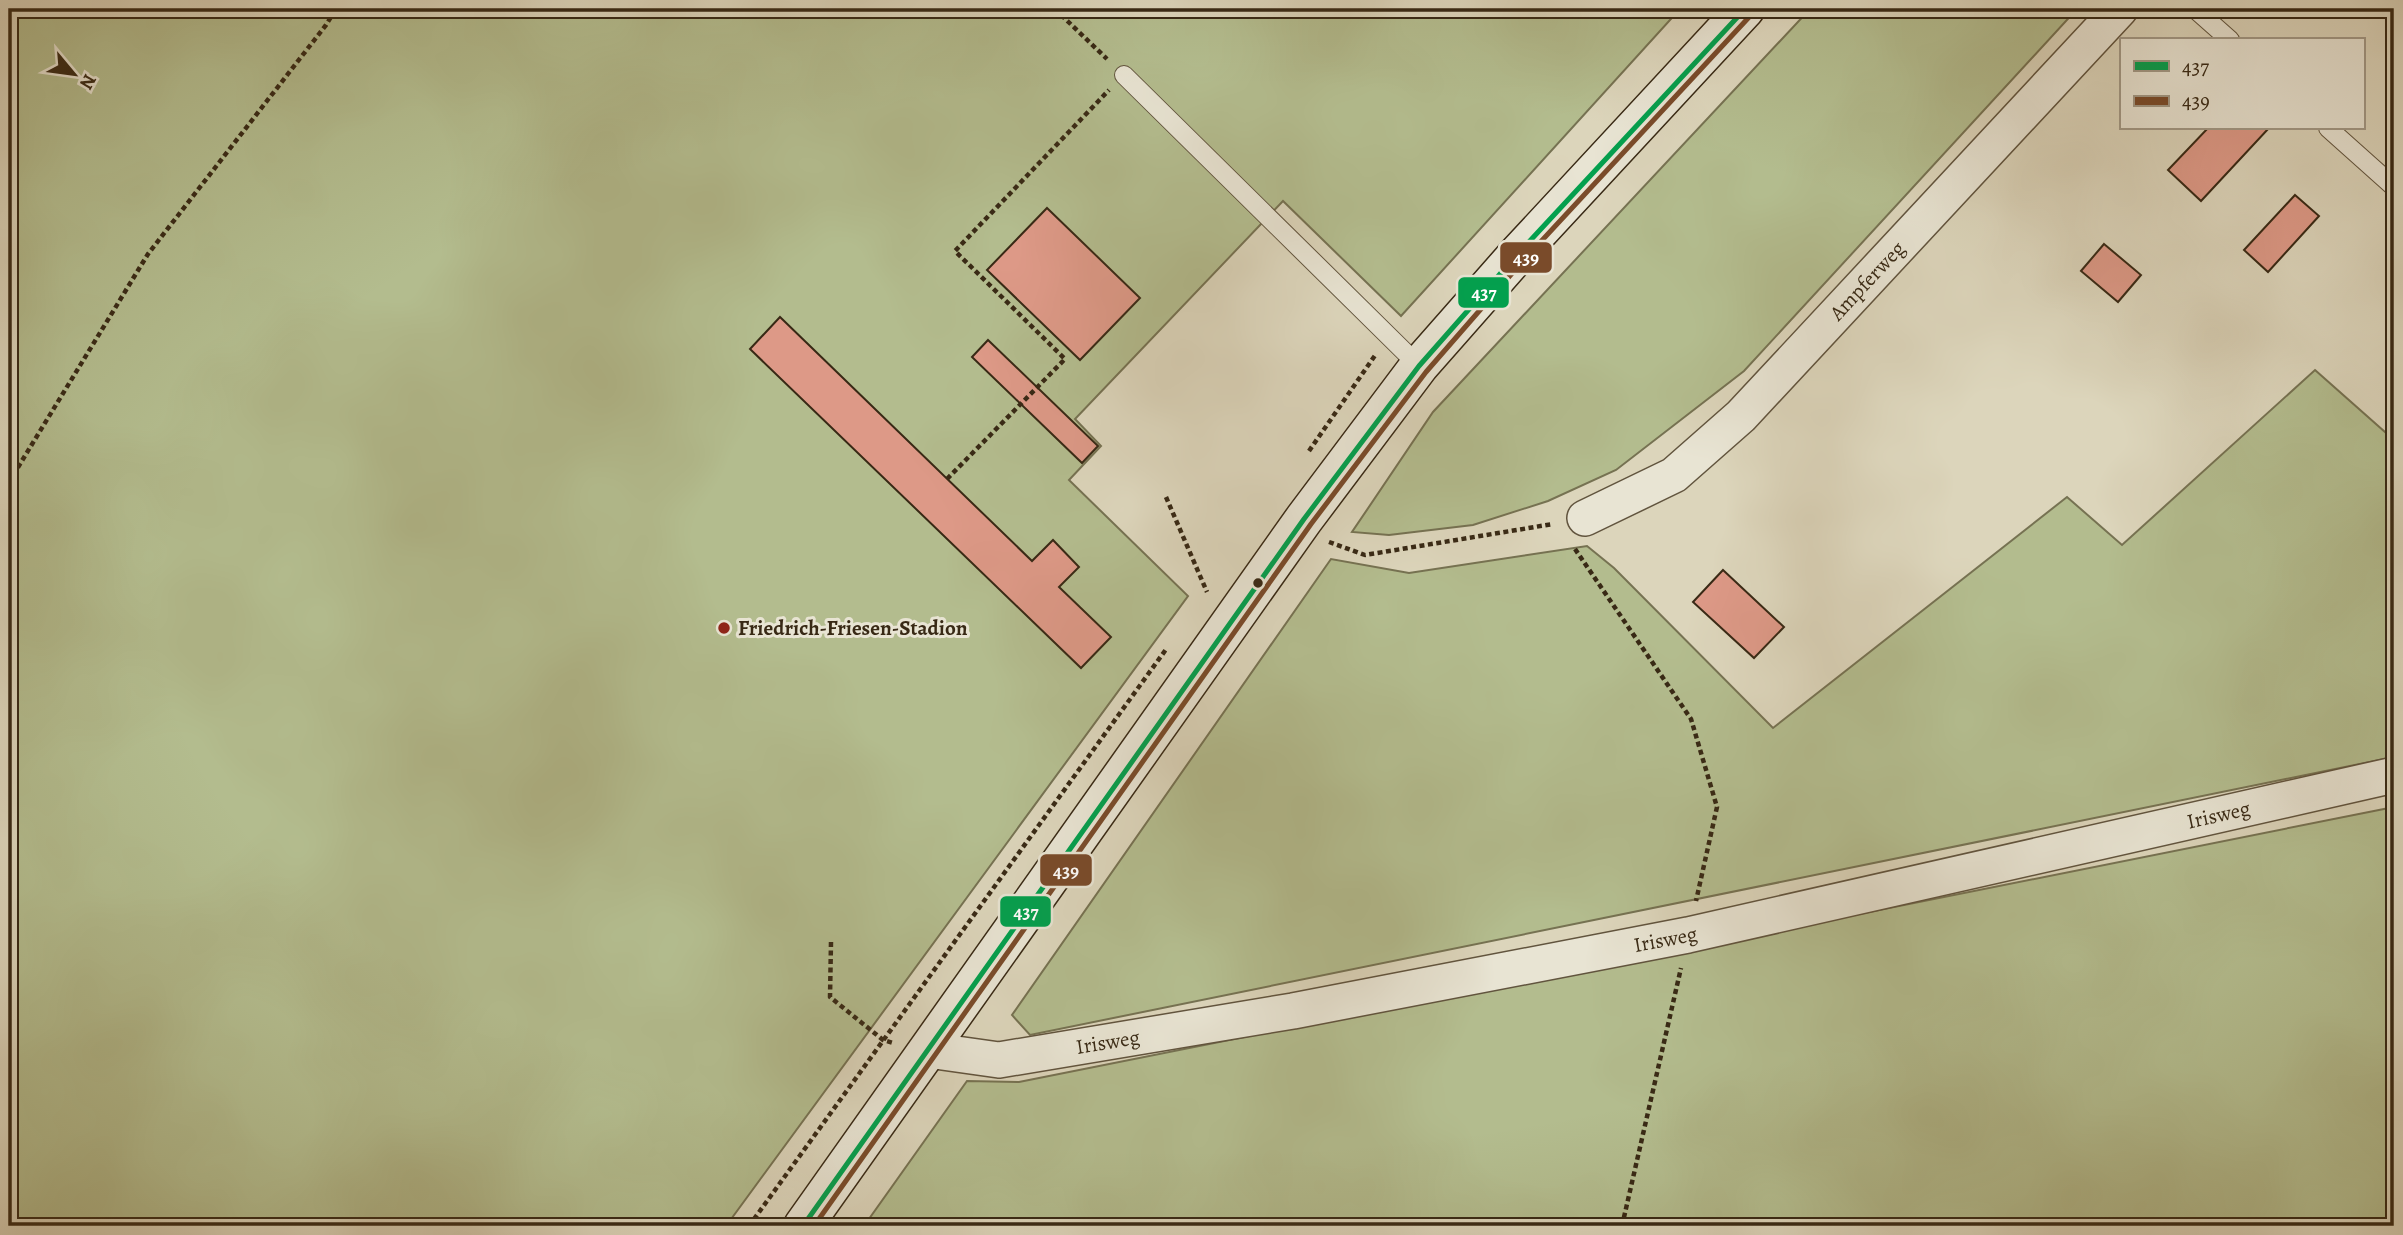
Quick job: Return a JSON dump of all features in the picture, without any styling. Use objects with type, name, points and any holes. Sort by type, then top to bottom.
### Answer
[{"type":"main road","points":[[803,1226],[1296,531],[1419,366],[1515,257],[1745,9]]},
{"type":"street","name":"Ampferweg","points":[[1579,532],[1674,475],[1741,416],[2120,9]]},
{"type":"street","name":"Irisweg","points":[[928,1050],[999,1060],[1293,1011],[1688,936],[2394,775]]},
{"type":"lane","points":[[2195,9],[2228,38]]},
{"type":"lane","points":[[1124,75],[1419,366]]},
{"type":"lane","points":[[2330,130],[2394,187]]},
{"type":"path","points":[[9,482],[148,254],[336,9]]},
{"type":"path","points":[[947,479],[1065,359],[955,251],[1124,75],[1055,9]]},
{"type":"path","points":[[1305,456],[1389,336]]},
{"type":"path","points":[[1166,496],[1207,592]]},
{"type":"path","points":[[1296,531],[1366,555],[1579,532],[1691,719],[1717,807],[1622,1226]]},
{"type":"path","points":[[1199,603],[1215,582]]},
{"type":"path","points":[[749,1226],[1175,637]]},
{"type":"path","points":[[831,942],[830,997],[883,1041],[928,1050]]},
{"type":"green space","name":"Friedrich-Friesen-Stadion","points":[[9,9],[1680,9],[1401,316],[1283,201],[1075,419],[1101,446],[1069,480],[1188,596],[726,1226],[9,1226]]},
{"type":"green space","points":[[1810,9],[2077,9],[1744,371],[1616,470],[1548,501],[1473,525],[1389,535],[1352,532],[1433,412]]},
{"type":"green space","points":[[2315,370],[2394,440],[2394,757],[1030,1035],[1012,1015],[1331,559],[1409,573],[1587,546],[1614,568],[1773,728],[2067,497],[2122,545]]},
{"type":"green space","points":[[2394,807],[2394,1226],[864,1226],[967,1081],[1019,1082]]},
{"type":"building","points":[[2206,130],[2267,130],[2201,201],[2168,170]]},
{"type":"building","points":[[2295,195],[2319,216],[2268,272],[2244,250]]},
{"type":"building","points":[[1047,208],[1140,298],[1080,360],[987,270]]},
{"type":"building","points":[[2104,244],[2141,275],[2118,302],[2081,271]]},
{"type":"building","points":[[780,317],[1032,561],[1053,540],[1079,567],[1059,587],[1111,637],[1081,668],[750,349]]},
{"type":"building","points":[[988,340],[1098,446],[1082,463],[972,357]]},
{"type":"building","points":[[1723,570],[1784,627],[1754,658],[1693,602]]},
{"type":"transit line","name":"437","points":[[803,1226],[1304,519],[1419,366],[1515,257],[1745,9]]},
{"type":"transit line","name":"439","points":[[814,1226],[1311,524],[1426,372],[1521,263],[1751,15]]},
{"type":"place","name":"Friedrich-Friesen-Stadion","points":[[724,628]]}]
